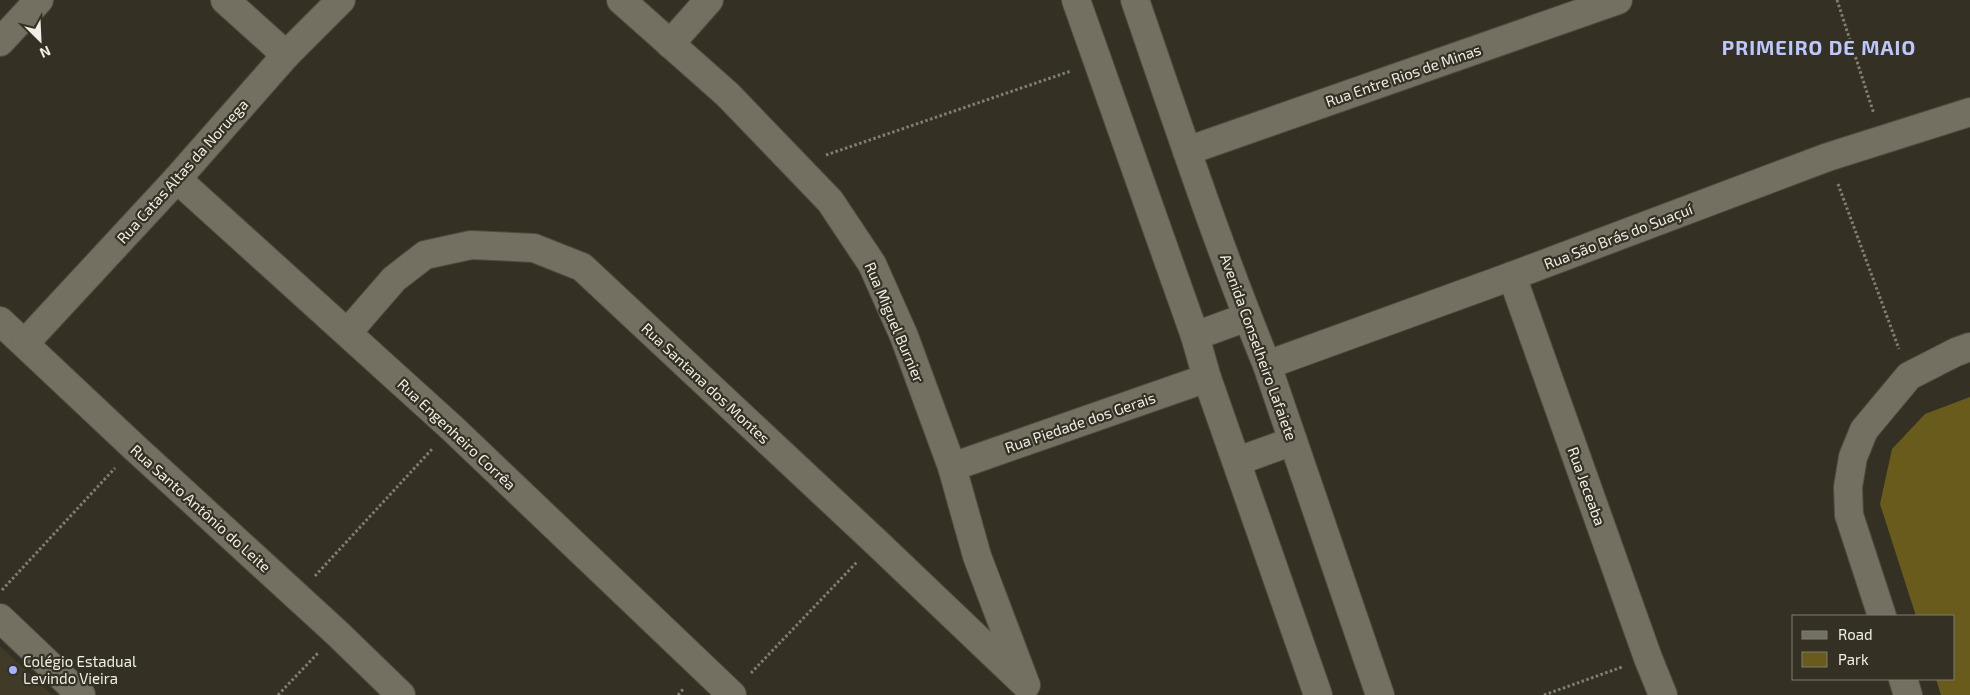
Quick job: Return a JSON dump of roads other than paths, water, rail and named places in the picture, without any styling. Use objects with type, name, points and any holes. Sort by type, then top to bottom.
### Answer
[{"type":"street","points":[[0,42],[39,0]]},
{"type":"street","points":[[225,0],[286,55]]},
{"type":"street","name":"Rua Catas Altas da Noruega","points":[[25,343],[177,179],[286,55],[341,0]]},
{"type":"street","name":"Rua Miguel Burnier","points":[[622,0],[728,95],[830,201],[872,264],[904,336],[952,467],[977,556],[1028,690]]},
{"type":"street","points":[[670,44],[709,0]]},
{"type":"street","points":[[1076,0],[1195,336],[1207,378],[1238,461],[1318,695]]},
{"type":"street","name":"Avenida Conselheiro Lafaiete","points":[[1135,0],[1247,317],[1267,365],[1380,695]]},
{"type":"street","name":"Rua Entre Rios de Minas","points":[[1187,151],[1618,0]]},
{"type":"street","name":"Rua São Brás do Suaçuí","points":[[1267,365],[1512,276],[1828,157],[1970,112]]},
{"type":"street","name":"Rua Engenheiro Corrêa","points":[[177,179],[452,428],[732,694]]},
{"type":"street","name":"Rua Santana dos Montes","points":[[348,332],[394,279],[425,255],[471,244],[534,248],[582,267],[876,542],[1028,690]]},
{"type":"street","name":"Rua Jeceaba","points":[[1512,276],[1648,658],[1663,695]]},
{"type":"street","points":[[1195,336],[1247,317]]},
{"type":"street","name":"Rua Santo Antônio do Leite","points":[[0,321],[134,447],[338,632],[401,695]]},
{"type":"street","points":[[1882,615],[1849,516],[1848,487],[1853,456],[1864,430],[1909,376],[1970,347]]},
{"type":"street","name":"Rua Piedade dos Gerais","points":[[952,467],[1207,378]]},
{"type":"street","points":[[1238,461],[1293,441]]},
{"type":"street","points":[[0,618],[81,695]]},
{"type":"street","points":[[1902,680],[1908,695]]},
{"type":"place","name":"Colégio Estadual Levindo Vieira","points":[[13,670]]},
{"type":"district","name":"PRIMEIRO DE MAIO","points":[[1819,47]]}]
